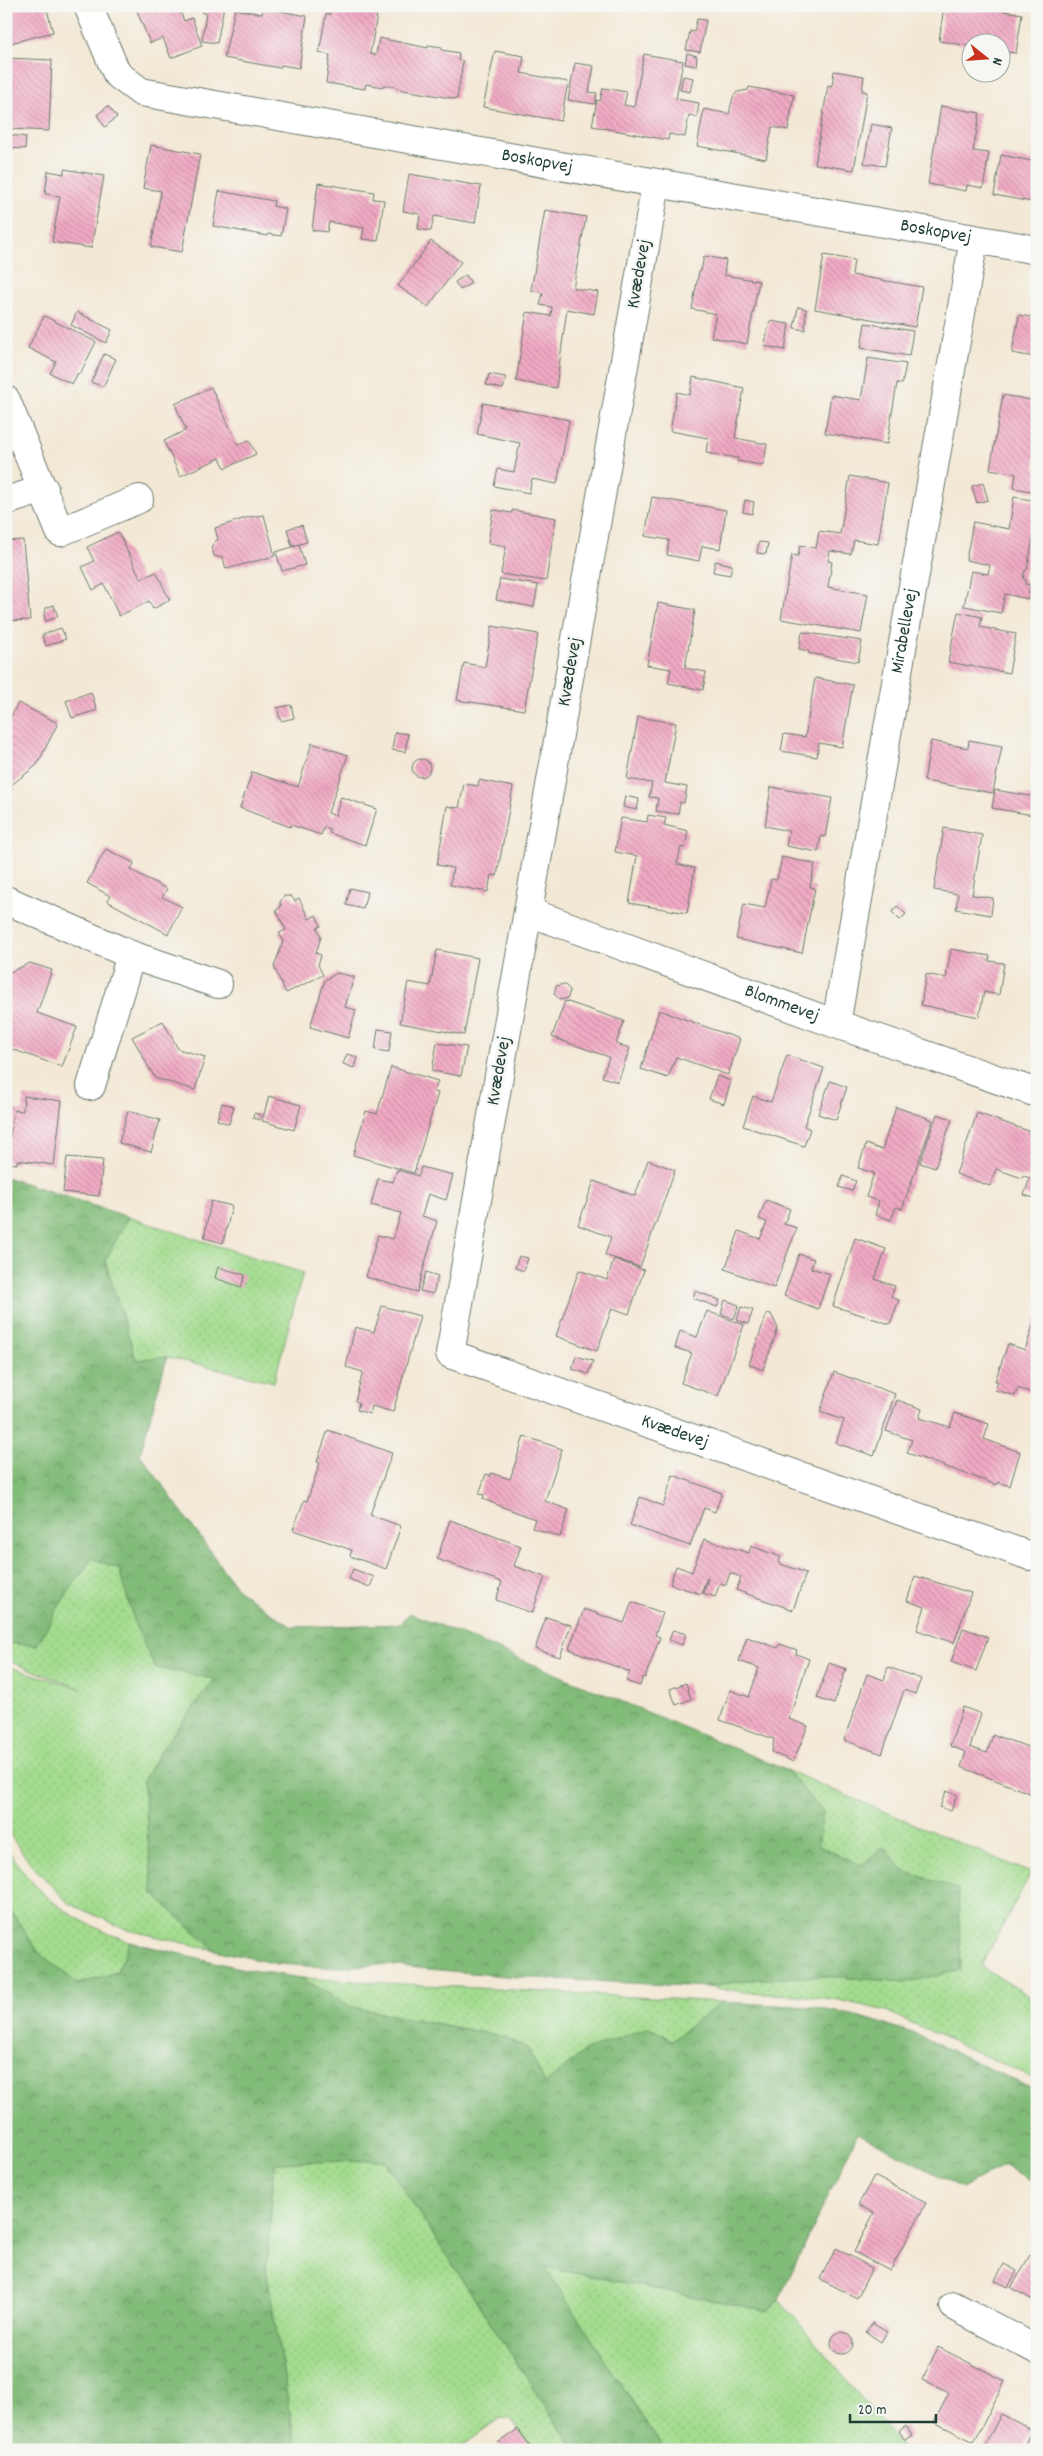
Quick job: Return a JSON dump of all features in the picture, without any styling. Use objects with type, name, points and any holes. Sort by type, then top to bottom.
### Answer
[{"type":"street","name":"Boskopvej","points":[[88,6],[117,74],[140,92],[1037,250]]},
{"type":"street","name":"Kvædevej","points":[[656,184],[450,1354],[1030,1556]]},
{"type":"street","name":"Mirabellevej","points":[[836,1024],[974,239]]},
{"type":"street","points":[[6,400],[60,532],[139,499]]},
{"type":"street","points":[[6,500],[44,489]]},
{"type":"street","points":[[6,900],[131,955],[218,984]]},
{"type":"street","name":"Blommevej","points":[[529,912],[836,1024],[1037,1092]]},
{"type":"street","points":[[91,1086],[131,955]]},
{"type":"street","points":[[954,2306],[1037,2350]]},
{"type":"green space","points":[[6,1177],[128,1217],[105,1261],[136,1360],[167,1357],[140,1454],[238,1590],[292,1627],[400,1624],[410,1613],[786,1770],[823,1812],[818,1846],[862,1865],[884,1847],[905,1872],[958,1889],[961,1970],[908,1982],[822,1976],[748,1980],[705,1987],[516,1977],[375,1964],[338,1968],[277,1964],[215,1950],[153,1894],[143,1781],[161,1750],[215,1679],[155,1668],[136,1627],[119,1569],[92,1558],[60,1604],[37,1645],[6,1643]]},
{"type":"green space","points":[[128,1217],[303,1273],[274,1382],[167,1357],[136,1360],[105,1261]]},
{"type":"green space","points":[[92,1558],[119,1569],[136,1627],[215,1679],[161,1750],[143,1781],[153,1894],[215,1950],[128,1930],[68,1903],[29,1862],[6,1829],[6,1666],[82,1689],[6,1660],[6,1643],[37,1645],[60,1604]]},
{"type":"green space","points":[[786,1770],[1031,1873],[981,1966],[1037,2001],[1037,2080],[886,2011],[839,2000],[798,1995],[761,1994],[705,1987],[748,1980],[822,1976],[908,1982],[932,1880],[905,1872],[884,1847],[862,1865],[818,1846],[823,1812]]},
{"type":"green space","points":[[6,1846],[31,1881],[59,1906],[91,1925],[130,1942],[117,1972],[78,1984],[40,1954],[6,1904]]},
{"type":"green space","points":[[6,1904],[40,1954],[78,1984],[117,1972],[130,1942],[244,1969],[301,1978],[352,2007],[505,2037],[528,2049],[545,2084],[586,2050],[649,2027],[672,2040],[722,2002],[812,2007],[861,2017],[916,2034],[1037,2091],[1037,2183],[1004,2166],[962,2188],[858,2133],[779,2299],[768,2311],[545,2267],[664,2450],[574,2450],[384,2160],[275,2163],[266,2268],[296,2450],[6,2450]]},
{"type":"green space","points":[[301,1978],[722,2002],[672,2040],[586,2050],[545,2084],[528,2049],[505,2037],[352,2007]]},
{"type":"green space","points":[[384,2160],[574,2450],[534,2450],[510,2419],[501,2418],[457,2450],[296,2450],[266,2268],[275,2163]]},
{"type":"green space","points":[[544,2267],[768,2311],[779,2299],[905,2450],[664,2450]]},
{"type":"building","points":[[6,6],[46,6],[53,32],[11,43],[6,25]]},
{"type":"building","points":[[135,6],[178,6],[184,21],[192,18],[202,46],[171,58],[163,38],[150,43]]},
{"type":"building","points":[[203,6],[224,6],[217,43],[202,41],[206,13],[202,13]]},
{"type":"building","points":[[944,6],[975,6],[1022,14],[1016,53],[1010,52],[1010,32],[960,32],[960,44],[939,41]]},
{"type":"building","points":[[263,8],[307,16],[299,68],[281,65],[280,68],[224,58],[235,9],[262,14]]},
{"type":"building","points":[[331,8],[377,15],[370,54],[376,55],[379,38],[428,48],[428,45],[442,47],[442,50],[459,53],[458,60],[463,61],[457,99],[384,85],[383,87],[366,84],[365,89],[326,83],[330,55],[319,53],[326,14],[330,14]]},
{"type":"building","points":[[697,19],[706,20],[700,52],[686,50],[690,31],[694,32]]},
{"type":"building","points":[[495,51],[524,56],[521,73],[568,82],[561,121],[483,107]]},
{"type":"building","points":[[687,53],[697,56],[696,66],[685,64]]},
{"type":"building","points":[[644,54],[683,61],[676,99],[699,103],[697,117],[689,115],[685,137],[669,134],[668,140],[592,126],[597,100],[600,101],[603,88],[627,92],[624,105],[634,107]]},
{"type":"building","points":[[6,58],[52,60],[49,131],[9,129],[10,93],[6,93]]},
{"type":"building","points":[[575,63],[594,66],[589,92],[597,93],[595,104],[568,100]]},
{"type":"building","points":[[834,71],[864,76],[862,91],[867,92],[854,170],[815,164],[828,85],[832,86]]},
{"type":"building","points":[[683,76],[693,78],[690,92],[680,90]]},
{"type":"building","points":[[749,87],[794,95],[788,130],[772,127],[766,159],[697,146],[704,109],[729,114],[733,97],[737,92],[748,90]]},
{"type":"building","points":[[108,106],[117,117],[105,127],[97,115]]},
{"type":"building","points":[[941,106],[980,113],[973,151],[989,153],[983,188],[967,185],[966,191],[928,184]]},
{"type":"building","points":[[871,124],[892,128],[885,166],[864,163]]},
{"type":"building","points":[[10,135],[26,137],[25,149],[8,148]]},
{"type":"building","points":[[1036,138],[1037,203],[994,195],[1001,155],[1032,161]]},
{"type":"building","points":[[151,145],[200,154],[182,252],[151,247],[161,191],[143,188]]},
{"type":"building","points":[[64,169],[104,176],[91,248],[52,242],[60,196],[45,194],[48,171],[64,174]]},
{"type":"building","points":[[409,174],[481,186],[475,223],[434,216],[431,231],[418,229],[420,214],[403,211]]},
{"type":"building","points":[[318,183],[374,192],[373,199],[384,200],[378,241],[362,239],[364,228],[329,222],[327,232],[312,230]]},
{"type":"building","points":[[219,191],[274,201],[273,206],[286,209],[281,236],[268,234],[268,236],[213,226]]},
{"type":"building","points":[[545,210],[586,217],[573,288],[598,292],[594,314],[567,309],[556,388],[516,381],[527,312],[551,316],[552,307],[540,305],[543,293],[531,290]]},
{"type":"building","points":[[431,241],[461,262],[428,307],[398,286]]},
{"type":"building","points":[[824,255],[854,260],[852,275],[922,287],[915,327],[815,309]]},
{"type":"building","points":[[704,256],[726,260],[724,275],[759,281],[747,344],[711,337],[716,314],[692,309],[699,271],[701,271]]},
{"type":"building","points":[[466,275],[471,283],[460,290],[455,282]]},
{"type":"building","points":[[798,307],[806,309],[805,330],[794,328]]},
{"type":"building","points":[[77,312],[112,330],[106,343],[71,325]]},
{"type":"building","points":[[1019,315],[1037,318],[1037,374],[1032,373],[1035,357],[1012,353]]},
{"type":"building","points":[[44,316],[96,342],[80,374],[78,373],[72,384],[50,373],[56,362],[28,348]]},
{"type":"building","points":[[770,321],[789,324],[785,350],[764,346]]},
{"type":"building","points":[[865,323],[913,331],[909,356],[861,348]]},
{"type":"building","points":[[104,354],[116,359],[103,387],[91,382]]},
{"type":"building","points":[[868,358],[906,364],[902,384],[897,383],[887,444],[825,433],[831,395],[861,400]]},
{"type":"building","points":[[489,374],[506,377],[503,389],[486,385]]},
{"type":"building","points":[[693,377],[744,388],[735,438],[767,444],[764,463],[761,465],[737,461],[738,458],[706,453],[708,438],[670,431],[677,392],[690,395]]},
{"type":"building","points":[[211,387],[238,445],[249,440],[256,454],[225,468],[220,458],[180,476],[164,441],[186,430],[175,404]]},
{"type":"building","points":[[1003,395],[1037,401],[1035,469],[1037,469],[1037,492],[1014,488],[1016,474],[990,469]]},
{"type":"building","points":[[483,403],[569,420],[557,484],[532,479],[529,493],[494,486],[498,469],[514,472],[520,443],[477,434]]},
{"type":"building","points":[[850,476],[888,483],[878,544],[854,540],[851,554],[830,551],[828,561],[832,562],[828,587],[868,594],[861,633],[781,619],[792,555],[798,556],[800,545],[816,548],[819,531],[840,534]]},
{"type":"building","points":[[983,483],[988,500],[977,503],[972,486]]},
{"type":"building","points":[[652,497],[726,510],[720,549],[702,546],[699,561],[667,555],[669,540],[645,536]]},
{"type":"building","points":[[1014,497],[1037,501],[1037,518],[1027,570],[1025,570],[1023,579],[1026,580],[1025,584],[1030,585],[1028,599],[1005,594],[1001,613],[964,606],[971,571],[988,574],[990,565],[966,560],[973,522],[1009,529]]},
{"type":"building","points":[[745,500],[754,502],[752,514],[743,512]]},
{"type":"building","points":[[493,510],[512,513],[512,510],[556,518],[546,581],[501,574],[506,546],[488,543]]},
{"type":"building","points":[[264,515],[275,556],[226,569],[223,558],[214,556],[211,547],[218,540],[215,528],[249,517]]},
{"type":"building","points":[[302,525],[307,542],[292,546],[287,529]]},
{"type":"building","points":[[118,532],[141,579],[156,572],[170,600],[153,609],[149,601],[119,616],[104,584],[93,590],[82,567],[94,561],[87,547]]},
{"type":"building","points":[[23,540],[30,620],[6,621],[6,541]]},
{"type":"building","points":[[759,542],[768,543],[766,554],[757,553]]},
{"type":"building","points":[[299,545],[305,565],[282,571],[276,552]]},
{"type":"building","points":[[715,561],[732,565],[730,575],[713,572]]},
{"type":"building","points":[[500,579],[538,585],[534,607],[496,600]]},
{"type":"building","points":[[658,603],[695,610],[685,668],[706,672],[703,690],[668,683],[671,669],[647,665]]},
{"type":"building","points":[[54,605],[58,617],[46,621],[44,615],[46,608]]},
{"type":"building","points":[[958,612],[982,617],[980,627],[1016,634],[1009,673],[948,662]]},
{"type":"building","points":[[492,626],[538,634],[524,710],[457,700],[464,663],[485,667]]},
{"type":"building","points":[[61,628],[66,639],[46,646],[42,635]]},
{"type":"building","points":[[802,632],[862,641],[858,662],[808,653],[809,651],[799,649]]},
{"type":"building","points":[[815,678],[853,685],[842,747],[819,743],[817,757],[781,751],[784,734],[805,737]]},
{"type":"building","points":[[91,692],[97,710],[72,718],[66,701]]},
{"type":"building","points":[[18,703],[58,723],[37,765],[10,786],[13,789],[6,794],[6,726]]},
{"type":"building","points":[[291,705],[294,718],[281,721],[277,708]]},
{"type":"building","points":[[638,717],[676,723],[665,783],[687,787],[684,803],[680,802],[678,814],[656,811],[658,798],[649,797],[652,783],[627,779]]},
{"type":"building","points":[[395,732],[408,734],[405,752],[392,750]]},
{"type":"building","points":[[969,740],[1002,746],[993,793],[924,781],[931,741],[968,748]]},
{"type":"building","points":[[312,743],[348,755],[328,813],[335,816],[341,797],[377,809],[365,845],[329,833],[330,829],[324,827],[321,835],[291,825],[290,827],[240,808],[252,772],[298,787]]},
{"type":"building","points":[[421,759],[427,762],[430,768],[427,774],[421,777],[415,774],[412,768],[415,762]]},
{"type":"building","points":[[479,780],[513,787],[497,876],[491,875],[488,892],[450,885],[453,868],[437,865],[447,806],[459,808],[464,784],[478,786]]},
{"type":"building","points":[[771,787],[832,798],[825,837],[821,836],[818,852],[786,846],[789,831],[765,826]]},
{"type":"building","points":[[995,790],[1036,797],[1033,815],[992,808]]},
{"type":"building","points":[[625,796],[639,799],[637,810],[623,807]]},
{"type":"building","points":[[648,815],[666,818],[664,825],[688,831],[685,848],[681,847],[677,864],[695,868],[687,913],[629,903],[637,856],[615,852],[621,818],[647,822]]},
{"type":"building","points":[[944,828],[982,835],[972,895],[993,898],[991,915],[956,909],[958,894],[934,890]]},
{"type":"building","points":[[106,849],[134,863],[131,870],[167,889],[162,897],[182,907],[168,934],[107,901],[110,896],[87,883]]},
{"type":"building","points":[[782,857],[815,864],[810,887],[815,888],[802,953],[736,939],[744,904],[765,908],[771,879],[777,880]]},
{"type":"building","points":[[350,888],[367,892],[363,909],[346,905]]},
{"type":"building","points":[[284,896],[291,896],[295,901],[299,898],[309,919],[316,915],[321,926],[317,928],[321,937],[316,953],[321,955],[318,965],[323,975],[286,993],[274,967],[283,941],[279,933],[286,930],[276,910],[281,907],[280,902]]},
{"type":"building","points":[[897,906],[906,914],[900,920],[892,912]]},
{"type":"building","points":[[951,949],[990,956],[989,961],[1004,963],[999,995],[984,992],[979,1017],[921,1005],[926,974],[946,978]]},
{"type":"building","points":[[437,950],[478,958],[464,1035],[400,1023],[408,982],[430,986]]},
{"type":"building","points":[[30,963],[52,970],[37,1013],[77,1027],[62,1067],[6,1047],[6,974]]},
{"type":"building","points":[[337,973],[354,977],[345,1007],[356,1010],[348,1038],[310,1027],[325,980]]},
{"type":"building","points":[[564,984],[570,990],[568,998],[560,1000],[554,994],[556,986]]},
{"type":"building","points":[[565,1001],[624,1021],[616,1044],[630,1048],[618,1082],[602,1077],[609,1057],[552,1037]]},
{"type":"building","points":[[659,1010],[740,1039],[728,1075],[676,1057],[668,1078],[641,1069]]},
{"type":"building","points":[[163,1021],[178,1049],[205,1057],[195,1090],[155,1078],[132,1037]]},
{"type":"building","points":[[378,1029],[392,1031],[389,1052],[375,1050]]},
{"type":"building","points":[[437,1043],[467,1047],[461,1076],[432,1071]]},
{"type":"building","points":[[347,1054],[357,1057],[354,1068],[343,1064]]},
{"type":"building","points":[[787,1055],[824,1068],[804,1126],[810,1129],[804,1146],[743,1126],[753,1096],[771,1102]]},
{"type":"building","points":[[391,1067],[438,1081],[434,1092],[438,1093],[414,1173],[353,1155],[366,1111],[377,1114]]},
{"type":"building","points":[[717,1076],[731,1081],[724,1104],[709,1099]]},
{"type":"building","points":[[830,1081],[847,1087],[836,1120],[818,1114]]},
{"type":"building","points":[[24,1096],[62,1101],[54,1165],[17,1160],[17,1164],[6,1160],[14,1110],[23,1111]]},
{"type":"building","points":[[269,1096],[301,1105],[294,1130],[262,1121]]},
{"type":"building","points":[[222,1103],[234,1106],[229,1124],[217,1120]]},
{"type":"building","points":[[896,1107],[933,1120],[902,1209],[896,1207],[891,1220],[875,1215],[879,1201],[866,1197],[874,1173],[858,1168],[866,1144],[882,1150]]},
{"type":"building","points":[[128,1111],[160,1120],[151,1152],[119,1143]]},
{"type":"building","points":[[254,1113],[261,1115],[260,1120],[253,1118]]},
{"type":"building","points":[[977,1113],[1037,1134],[1032,1152],[1037,1153],[1037,1199],[1024,1195],[1030,1178],[1024,1176],[1022,1178],[996,1169],[990,1186],[956,1174]]},
{"type":"building","points":[[937,1114],[952,1119],[935,1168],[920,1163]]},
{"type":"building","points":[[67,1157],[103,1160],[99,1196],[63,1192]]},
{"type":"building","points":[[648,1160],[675,1170],[640,1267],[605,1255],[611,1237],[578,1225],[594,1181],[635,1196]]},
{"type":"building","points":[[421,1167],[453,1175],[446,1200],[428,1194],[422,1216],[437,1221],[417,1292],[366,1277],[378,1235],[393,1239],[401,1213],[371,1205],[378,1179],[393,1182],[397,1170],[419,1176]]},
{"type":"building","points":[[843,1176],[856,1181],[852,1191],[839,1187]]},
{"type":"building","points":[[766,1200],[790,1209],[784,1224],[797,1228],[774,1288],[725,1269],[739,1231],[760,1239],[767,1222],[759,1219]]},
{"type":"building","points":[[211,1201],[232,1206],[223,1243],[204,1238]]},
{"type":"building","points":[[855,1238],[886,1249],[875,1279],[895,1286],[891,1297],[899,1300],[890,1324],[833,1306]]},
{"type":"building","points":[[799,1254],[814,1259],[811,1268],[830,1274],[818,1309],[784,1296]]},
{"type":"building","points":[[519,1256],[528,1258],[524,1271],[515,1268]]},
{"type":"building","points":[[614,1259],[644,1270],[629,1314],[612,1308],[597,1351],[556,1336],[579,1270],[607,1280]]},
{"type":"building","points":[[218,1267],[245,1275],[241,1287],[215,1278]]},
{"type":"building","points":[[426,1272],[438,1276],[433,1294],[420,1291]]},
{"type":"building","points":[[695,1291],[720,1300],[717,1307],[693,1298]]},
{"type":"building","points":[[725,1300],[739,1305],[734,1319],[721,1314]]},
{"type":"building","points":[[382,1306],[420,1316],[393,1412],[372,1406],[370,1414],[357,1410],[359,1403],[355,1401],[363,1372],[346,1367],[355,1327],[374,1332]]},
{"type":"building","points":[[741,1307],[753,1310],[748,1324],[737,1320]]},
{"type":"building","points":[[707,1311],[744,1325],[718,1396],[681,1383],[692,1353],[675,1348],[680,1331],[697,1337]]},
{"type":"building","points":[[767,1313],[771,1314],[778,1328],[763,1370],[749,1364]]},
{"type":"building","points":[[1036,1316],[1037,1395],[1018,1388],[1015,1396],[995,1390],[998,1382],[995,1381],[1008,1344],[1025,1350]]},
{"type":"building","points":[[576,1356],[593,1361],[588,1374],[572,1369]]},
{"type":"building","points":[[834,1372],[895,1394],[874,1456],[836,1443],[844,1420],[820,1412]]},
{"type":"building","points":[[897,1400],[922,1409],[919,1418],[950,1427],[955,1413],[989,1424],[984,1439],[1020,1452],[1010,1486],[998,1482],[997,1485],[907,1453],[912,1440],[886,1431]]},
{"type":"building","points":[[328,1430],[392,1453],[370,1515],[401,1526],[386,1569],[350,1556],[352,1550],[293,1530],[304,1500],[307,1501],[320,1463],[317,1462]]},
{"type":"building","points":[[524,1436],[562,1449],[545,1501],[569,1510],[560,1537],[532,1528],[535,1519],[483,1499],[484,1495],[479,1494],[486,1474],[491,1476],[491,1473],[510,1479]]},
{"type":"building","points":[[673,1475],[722,1493],[715,1512],[704,1508],[690,1546],[630,1525],[640,1497],[663,1506]]},
{"type":"building","points":[[450,1520],[521,1546],[514,1566],[545,1577],[532,1613],[496,1600],[502,1582],[437,1559]]},
{"type":"building","points":[[704,1539],[749,1553],[751,1546],[781,1557],[778,1563],[806,1573],[793,1610],[736,1590],[741,1577],[730,1573],[726,1585],[720,1583],[715,1597],[703,1593],[707,1578],[701,1594],[670,1584],[676,1566],[692,1572]]},
{"type":"building","points":[[353,1569],[374,1577],[370,1587],[349,1579]]},
{"type":"building","points":[[915,1576],[971,1593],[954,1643],[917,1630],[925,1607],[907,1601]]},
{"type":"building","points":[[632,1602],[663,1613],[655,1635],[660,1637],[645,1678],[643,1677],[640,1686],[626,1681],[630,1672],[569,1649],[584,1609],[624,1623]]},
{"type":"building","points":[[546,1617],[571,1625],[560,1657],[535,1649]]},
{"type":"building","points":[[963,1628],[988,1637],[976,1671],[951,1662]]},
{"type":"building","points":[[673,1630],[686,1634],[682,1645],[669,1640]]},
{"type":"building","points":[[747,1637],[778,1648],[780,1644],[797,1650],[796,1654],[809,1659],[789,1719],[808,1726],[793,1762],[772,1752],[774,1739],[720,1720],[730,1690],[749,1697],[759,1668],[739,1661]]},
{"type":"building","points":[[829,1663],[846,1669],[834,1704],[817,1698]]},
{"type":"building","points":[[888,1667],[921,1679],[915,1694],[904,1690],[882,1754],[844,1740],[867,1674],[884,1680]]},
{"type":"building","points":[[686,1683],[691,1699],[676,1705],[670,1689]]},
{"type":"building","points":[[963,1707],[981,1714],[970,1747],[987,1753],[993,1735],[1037,1750],[1037,1796],[961,1767],[966,1752],[950,1746]]},
{"type":"building","points":[[946,1791],[957,1795],[951,1811],[940,1807]]},
{"type":"building","points":[[874,2176],[926,2203],[890,2271],[854,2252],[874,2213],[858,2205]]},
{"type":"building","points":[[836,2248],[872,2268],[857,2298],[820,2279]]},
{"type":"building","points":[[1030,2255],[1037,2259],[1037,2302],[1011,2288]]},
{"type":"building","points":[[1004,2264],[1017,2271],[1008,2287],[995,2280]]},
{"type":"building","points":[[872,2323],[887,2332],[881,2342],[866,2332]]},
{"type":"building","points":[[842,2332],[850,2335],[853,2343],[850,2351],[842,2354],[834,2351],[831,2343],[834,2335]]},
{"type":"building","points":[[938,2347],[1005,2381],[974,2442],[934,2422],[949,2393],[922,2380]]},
{"type":"building","points":[[1001,2414],[1032,2430],[1022,2450],[983,2450]]},
{"type":"building","points":[[906,2426],[912,2435],[905,2440],[899,2431]]},
{"type":"building","points":[[1037,2427],[1037,2444],[1030,2440]]},
{"type":"building","points":[[518,2429],[533,2450],[503,2450],[498,2443]]}]
